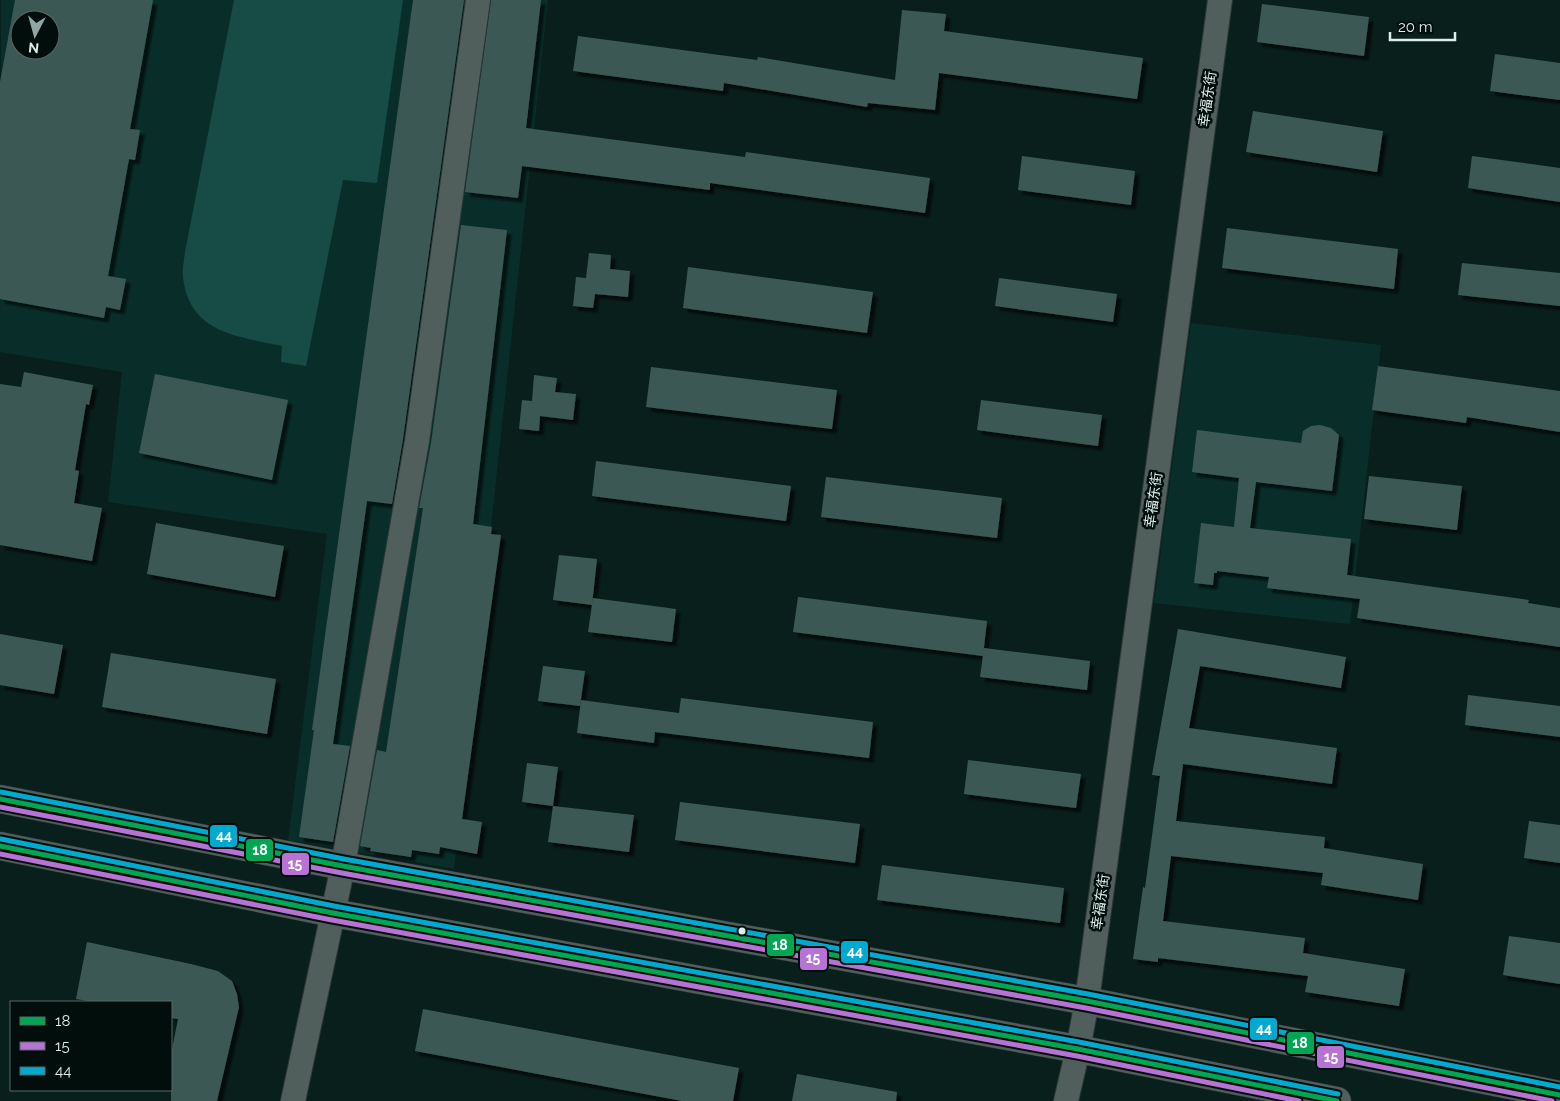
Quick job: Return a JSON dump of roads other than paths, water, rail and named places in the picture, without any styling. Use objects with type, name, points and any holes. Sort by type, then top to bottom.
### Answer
[{"type":"main road","points":[[0,799],[342,866],[1087,1001],[1560,1095]]},
{"type":"main road","points":[[0,846],[333,913],[1078,1049],[1337,1101]]},
{"type":"street","points":[[293,1101],[342,866],[417,441],[478,0]]},
{"type":"street","name":"幸福东街","points":[[1066,1101],[1087,1001],[1220,0]]}]
